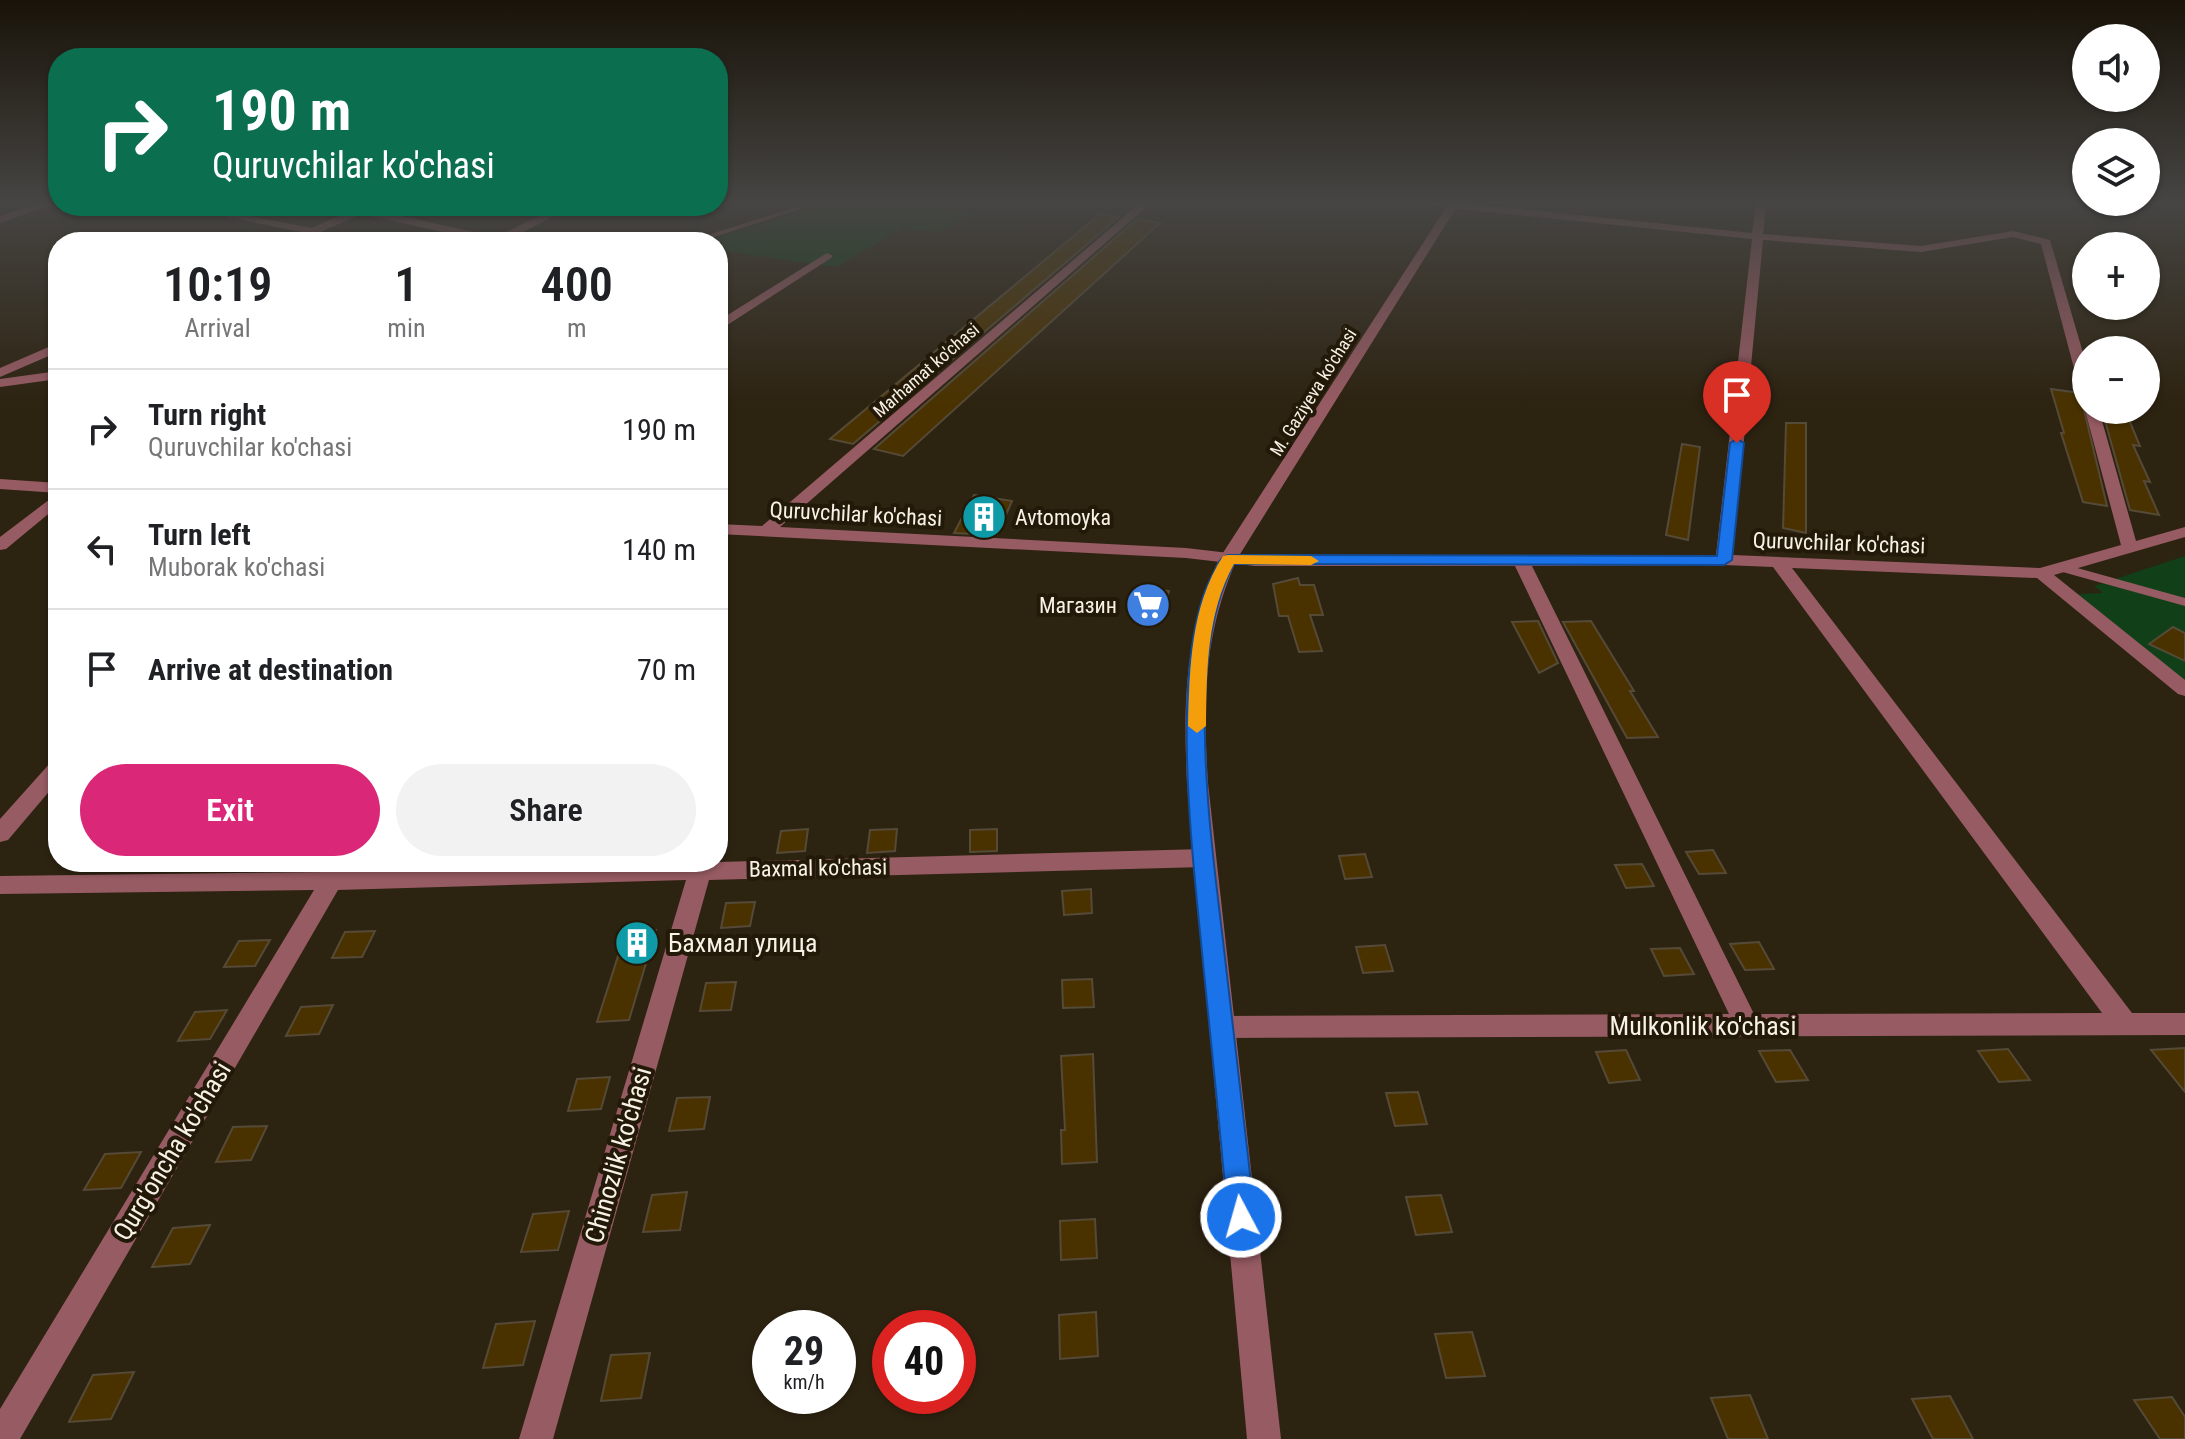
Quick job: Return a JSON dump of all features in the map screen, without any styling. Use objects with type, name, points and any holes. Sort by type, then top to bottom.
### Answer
[{"type":"street","points":[[728,320],[805,270]]},
{"type":"street","name":"Marhamat ko'chasi","points":[[765,532],[1068,270]]},
{"type":"street","name":"M. Gaziyeva ko'chasi","points":[[1264,1439],[1204,858],[1197,768],[1199,653],[1213,587],[1228,559],[1411,270]]},
{"type":"street","points":[[1724,560],[1755,270]]},
{"type":"street","points":[[2054,270],[2072,336]]},
{"type":"street","points":[[0,373],[48,351]]},
{"type":"street","points":[[0,383],[48,376]]},
{"type":"street","points":[[2096,424],[2130,548]]},
{"type":"street","points":[[0,484],[48,487]]},
{"type":"street","points":[[0,545],[48,506]]},
{"type":"street","name":"Quruvchilar ko'chasi","points":[[728,530],[1186,553],[1228,559],[1724,560],[2041,573],[2185,532]]},
{"type":"street","points":[[1521,560],[1747,1026]]},
{"type":"street","points":[[1779,563],[2125,1024]]},
{"type":"street","points":[[2041,573],[2185,690]]},
{"type":"street","points":[[0,834],[48,779]]},
{"type":"street","name":"Baхmal ko'chasi","points":[[728,869],[1204,858]]},
{"type":"street","name":"Baхmal ko'chasi","points":[[0,885],[338,872]]},
{"type":"street","name":"Qurg'oncha ko'chasi","points":[[1,1439],[338,872]]},
{"type":"street","name":"Сhinozlik ko'chasi","points":[[536,1439],[699,872]]},
{"type":"street","name":"Mulkonlik ko'chasi","points":[[1222,1027],[2185,1024]]},
{"type":"lane","points":[[2063,568],[2185,602]]},
{"type":"green space","points":[[2185,556],[2185,682],[2077,594],[2103,593],[2094,586]]},
{"type":"building","points":[[1033,270],[1057,270],[853,444],[830,439]]},
{"type":"building","points":[[1079,270],[1108,270],[903,456],[874,449]]},
{"type":"building","points":[[2051,389],[2072,392],[2072,424],[2087,424],[2107,506],[2083,502],[2061,433],[2064,433]]},
{"type":"building","points":[[1786,423],[1806,423],[1806,533],[1783,528]]},
{"type":"building","points":[[2106,424],[2131,424],[2140,446],[2133,445],[2150,482],[2144,481],[2159,515],[2130,510]]},
{"type":"building","points":[[1682,444],[1700,447],[1688,540],[1666,535]]},
{"type":"building","name":"Avtomoyka","points":[[974,495],[1012,501],[997,535],[954,533]]},
{"type":"building","points":[[1298,578],[1300,585],[1314,585],[1323,615],[1310,615],[1322,651],[1299,652],[1288,616],[1279,616],[1273,584]]},
{"type":"building","points":[[1145,588],[1169,591],[1159,621],[1134,619]]},
{"type":"building","points":[[1538,621],[1558,663],[1539,673],[1512,622]]},
{"type":"building","points":[[1591,621],[1658,737],[1627,738],[1563,622]]},
{"type":"building","points":[[2173,627],[2185,633],[2185,661],[2149,644]]},
{"type":"building","points":[[808,829],[805,851],[777,853],[781,831]]},
{"type":"building","points":[[897,829],[895,851],[867,853],[870,830]]},
{"type":"building","points":[[997,829],[997,851],[970,852],[970,830]]},
{"type":"building","points":[[1713,850],[1726,873],[1699,874],[1686,852]]},
{"type":"building","points":[[1365,854],[1372,877],[1345,879],[1339,856]]},
{"type":"building","points":[[1642,864],[1654,886],[1626,888],[1615,865]]},
{"type":"building","points":[[1091,889],[1092,913],[1064,915],[1062,891]]},
{"type":"building","points":[[755,902],[750,926],[721,928],[726,903]]},
{"type":"building","points":[[656,930],[629,1020],[597,1022],[626,931]]},
{"type":"building","points":[[375,931],[362,957],[332,958],[345,932]]},
{"type":"building","points":[[270,940],[255,966],[224,967],[239,941]]},
{"type":"building","points":[[1759,942],[1774,969],[1745,970],[1730,944]]},
{"type":"building","points":[[1385,945],[1393,971],[1363,973],[1356,947]]},
{"type":"building","points":[[1680,948],[1694,974],[1664,976],[1651,949]]},
{"type":"building","points":[[1092,979],[1094,1007],[1063,1008],[1062,980]]},
{"type":"building","points":[[736,982],[731,1010],[700,1011],[706,983]]},
{"type":"building","points":[[333,1005],[319,1034],[286,1036],[301,1007]]},
{"type":"building","points":[[227,1010],[210,1039],[178,1041],[195,1012]]},
{"type":"building","points":[[2185,1048],[2185,1092],[2151,1050]]},
{"type":"building","points":[[2008,1049],[2030,1080],[1999,1082],[1978,1051]]},
{"type":"building","points":[[1626,1050],[1640,1080],[1609,1083],[1596,1052]]},
{"type":"building","points":[[1790,1050],[1808,1080],[1776,1082],[1759,1051]]},
{"type":"building","points":[[1093,1054],[1097,1162],[1062,1164],[1061,1130],[1065,1130],[1061,1056]]},
{"type":"building","points":[[610,1077],[601,1109],[568,1111],[577,1079]]},
{"type":"building","points":[[1418,1092],[1427,1124],[1395,1126],[1386,1093]]},
{"type":"building","points":[[710,1097],[704,1129],[669,1131],[677,1098]]},
{"type":"building","points":[[267,1126],[251,1160],[216,1162],[233,1127]]},
{"type":"building","points":[[141,1152],[121,1188],[84,1190],[105,1154]]},
{"type":"building","points":[[687,1192],[680,1230],[643,1232],[652,1195]]},
{"type":"building","points":[[1441,1195],[1452,1232],[1416,1235],[1406,1197]]},
{"type":"building","points":[[569,1211],[558,1250],[521,1252],[533,1214]]},
{"type":"building","points":[[1095,1219],[1097,1258],[1061,1260],[1060,1221]]},
{"type":"building","points":[[210,1225],[190,1264],[152,1267],[173,1228]]},
{"type":"building","points":[[1096,1312],[1098,1356],[1060,1359],[1059,1315]]},
{"type":"building","points":[[535,1321],[523,1365],[483,1368],[496,1324]]},
{"type":"building","points":[[1472,1332],[1485,1376],[1446,1378],[1435,1334]]},
{"type":"building","points":[[650,1353],[641,1398],[601,1401],[611,1355]]},
{"type":"building","points":[[134,1372],[111,1419],[69,1422],[93,1375]]},
{"type":"building","points":[[1750,1395],[1768,1439],[1728,1439],[1711,1398]]},
{"type":"building","points":[[1950,1396],[1973,1439],[1933,1439],[1912,1399]]},
{"type":"building","points":[[2172,1397],[2185,1417],[2185,1439],[2160,1439],[2134,1400]]},
{"type":"slow traffic","points":[[1197,726],[1196,690],[1205,617],[1213,587],[1228,559],[1311,561]]},
{"type":"place","name":"Avtomoyka","points":[[984,517]]},
{"type":"place","name":"Магазин","points":[[1148,605]]},
{"type":"place","name":"Бахмал улица","points":[[637,943]]},
{"type":"route","points":[[1241,1217],[1197,768],[1199,653],[1213,587],[1228,559],[1724,560],[1737,443]]}]
